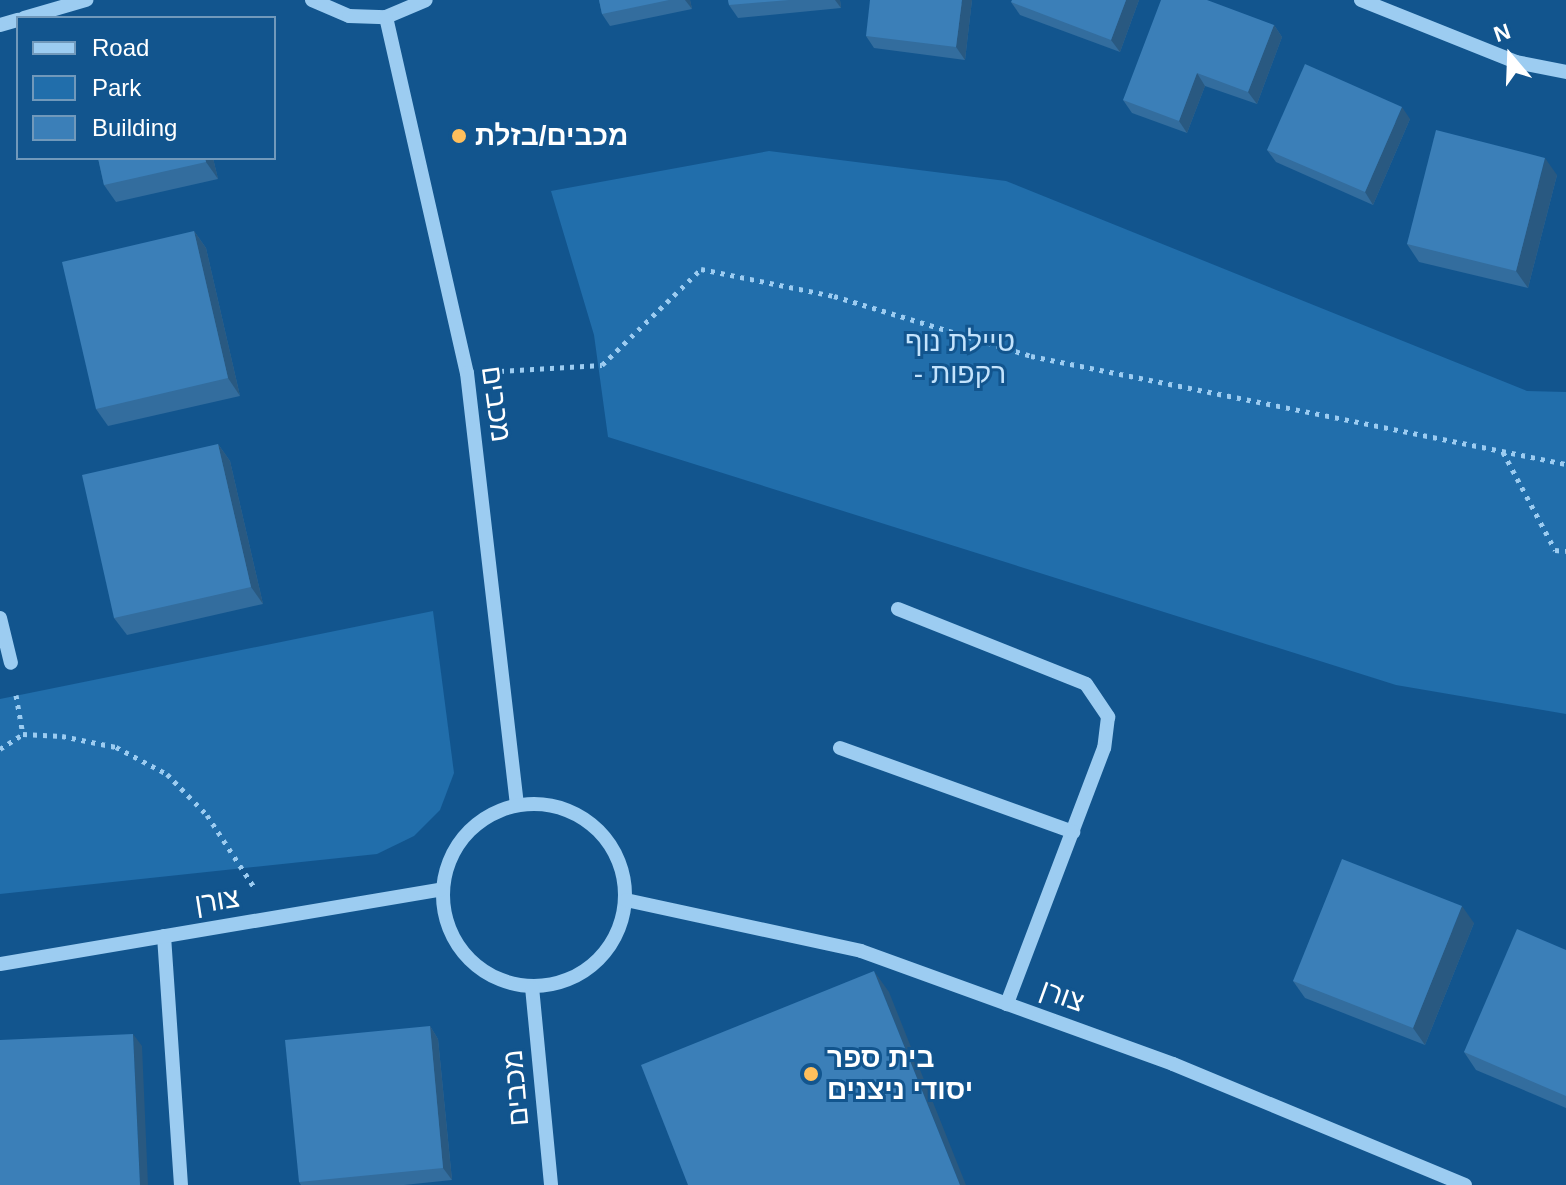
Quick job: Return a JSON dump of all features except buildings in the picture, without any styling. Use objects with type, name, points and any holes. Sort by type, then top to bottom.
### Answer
[{"type":"street","points":[[31,16],[86,0]]},
{"type":"street","points":[[312,0],[349,16],[386,17],[426,0]]},
{"type":"street","points":[[1361,0],[1516,62],[1566,72]]},
{"type":"street","name":"מכבים","points":[[386,17],[467,373],[517,805]]},
{"type":"street","points":[[898,609],[1086,684],[1108,717],[1104,748],[1007,1004]]},
{"type":"street","points":[[0,618],[11,663]]},
{"type":"street","points":[[840,748],[1073,832]]},
{"type":"street","points":[[517,805],[553,805],[583,817],[607,838],[622,867],[626,900],[615,940],[594,965],[532,987],[482,971],[459,949],[442,889],[464,836],[517,805]]},
{"type":"street","name":"צורן","points":[[0,964],[442,889]]},
{"type":"street","name":"צורן","points":[[626,900],[861,951],[1007,1004],[1465,1185]]},
{"type":"street","points":[[164,936],[181,1185]]},
{"type":"street","name":"מכבים","points":[[532,987],[551,1185]]},
{"type":"path","points":[[467,373],[602,365],[701,269],[834,296],[1031,356],[1566,464]]},
{"type":"path","points":[[1503,452],[1555,550],[1566,551]]},
{"type":"path","points":[[0,749],[23,734],[62,736],[116,747],[167,774],[207,815],[272,918]]},
{"type":"green space","name":"טיילת נוף - רקפות","points":[[769,151],[1006,181],[1527,391],[1566,392],[1566,714],[1396,685],[608,437],[594,335],[551,191]]},
{"type":"green space","points":[[433,611],[454,773],[440,810],[414,836],[377,854],[0,894],[0,699]]},
{"type":"place","name":"מכבים/בזלת","points":[[459,136]]},
{"type":"place","name":"בית ספר יסודי ניצנים","points":[[811,1074]]}]
